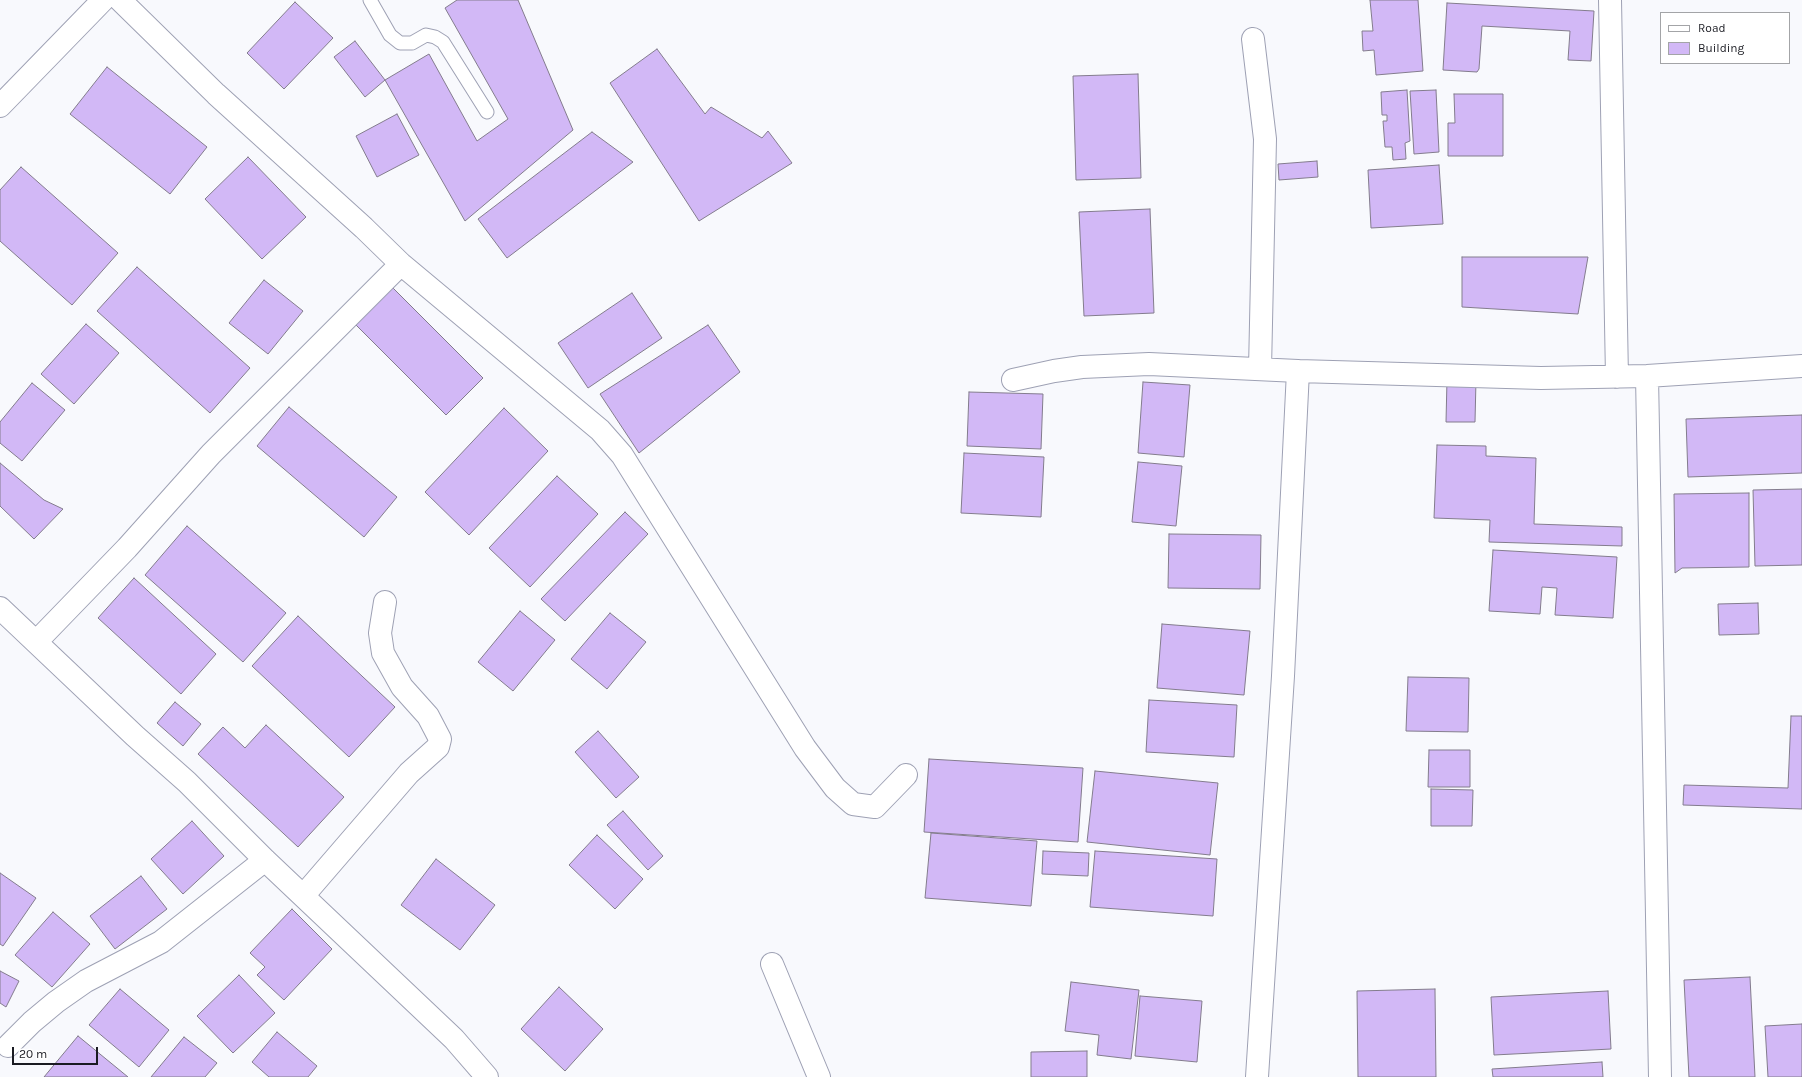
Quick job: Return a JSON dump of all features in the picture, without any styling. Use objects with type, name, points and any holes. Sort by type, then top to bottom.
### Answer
[{"type":"street","points":[[0,106],[103,0]]},
{"type":"street","points":[[120,0],[216,94],[364,228],[401,264],[600,430],[622,455],[805,748],[835,788],[853,804],[875,807],[906,775]]},
{"type":"street","points":[[1610,0],[1618,377]]},
{"type":"street","points":[[1253,39],[1265,140],[1260,369]]},
{"type":"street","points":[[37,641],[127,548],[211,454],[401,264]]},
{"type":"street","points":[[1014,380],[1068,369],[1149,364],[1298,371],[1542,378],[1647,376],[1802,366]]},
{"type":"street","points":[[1257,1077],[1283,676],[1298,371]]},
{"type":"street","points":[[1647,376],[1660,1077]]},
{"type":"street","points":[[303,896],[409,774],[438,747],[440,739],[428,716],[402,687],[383,653],[380,634],[385,602]]},
{"type":"street","points":[[3,616],[37,641],[135,736],[187,782],[265,860],[454,1039],[487,1077]]},
{"type":"street","points":[[8,1046],[32,1022],[62,998],[86,981],[161,942],[265,860]]},
{"type":"street","points":[[772,964],[819,1077]]},
{"type":"lane","points":[[370,0],[390,35],[400,43],[412,43],[426,35],[435,37],[442,42],[487,112]]},
{"type":"building","points":[[457,0],[518,0],[573,130],[465,221],[385,80],[429,54],[477,141],[508,119],[445,8]]},
{"type":"building","points":[[1370,0],[1418,0],[1423,71],[1376,75],[1374,50],[1363,51],[1362,31],[1373,31]]},
{"type":"building","points":[[295,2],[333,38],[284,89],[247,53]]},
{"type":"building","points":[[1447,3],[1594,11],[1591,61],[1568,60],[1570,31],[1482,26],[1479,69],[1477,72],[1443,70]]},
{"type":"building","points":[[355,41],[385,80],[365,97],[334,57]]},
{"type":"building","points":[[657,49],[705,114],[711,107],[762,138],[768,131],[792,163],[699,221],[610,83]]},
{"type":"building","points":[[107,67],[207,147],[170,194],[70,114]]},
{"type":"building","points":[[1138,74],[1141,178],[1076,180],[1073,76]]},
{"type":"building","points":[[1407,90],[1410,141],[1405,143],[1406,159],[1393,160],[1392,147],[1385,147],[1383,121],[1387,121],[1387,115],[1382,115],[1381,92]]},
{"type":"building","points":[[1436,90],[1439,152],[1414,154],[1410,91]]},
{"type":"building","points":[[1454,94],[1503,94],[1503,156],[1448,156],[1448,123],[1455,123]]},
{"type":"building","points":[[397,114],[419,155],[377,177],[356,136]]},
{"type":"building","points":[[592,132],[633,162],[507,258],[478,219]]},
{"type":"building","points":[[248,157],[306,217],[262,259],[205,199]]},
{"type":"building","points":[[1317,161],[1318,177],[1279,180],[1278,164]]},
{"type":"building","points":[[1439,165],[1443,224],[1371,228],[1368,170]]},
{"type":"building","points":[[21,167],[118,253],[72,305],[0,241],[0,190]]},
{"type":"building","points":[[1150,209],[1154,313],[1084,316],[1079,212]]},
{"type":"building","points":[[1462,257],[1588,257],[1578,314],[1462,307]]},
{"type":"building","points":[[137,267],[250,368],[210,413],[97,311]]},
{"type":"building","points":[[264,280],[303,311],[268,354],[229,323]]},
{"type":"building","points":[[392,287],[483,378],[446,415],[355,324]]},
{"type":"building","points":[[632,293],[662,338],[588,388],[558,343]]},
{"type":"building","points":[[86,324],[119,353],[74,404],[41,374]]},
{"type":"building","points":[[708,325],[740,372],[639,453],[600,394]]},
{"type":"building","points":[[1447,380],[1476,380],[1475,422],[1446,422]]},
{"type":"building","points":[[1143,382],[1190,385],[1184,457],[1138,453]]},
{"type":"building","points":[[32,383],[65,410],[22,461],[0,443],[0,422]]},
{"type":"building","points":[[969,392],[1043,394],[1041,449],[967,446]]},
{"type":"building","points":[[289,407],[397,497],[364,537],[257,446]]},
{"type":"building","points":[[504,408],[548,451],[469,535],[425,492]]},
{"type":"building","points":[[1802,415],[1802,473],[1688,477],[1686,419]]},
{"type":"building","points":[[1437,445],[1486,446],[1486,456],[1536,458],[1534,524],[1622,527],[1622,546],[1489,542],[1490,520],[1434,518]]},
{"type":"building","points":[[964,453],[1044,457],[1041,517],[961,513]]},
{"type":"building","points":[[1138,462],[1182,466],[1176,526],[1132,522]]},
{"type":"building","points":[[0,463],[44,500],[63,509],[34,539],[0,506]]},
{"type":"building","points":[[557,476],[598,514],[530,587],[489,548]]},
{"type":"building","points":[[1802,489],[1802,565],[1755,566],[1753,490]]},
{"type":"building","points":[[1749,493],[1749,567],[1682,568],[1675,573],[1674,494]]},
{"type":"building","points":[[625,512],[648,534],[565,621],[541,599]]},
{"type":"building","points":[[187,526],[286,613],[243,662],[145,575]]},
{"type":"building","points":[[1169,534],[1261,535],[1260,589],[1168,588]]},
{"type":"building","points":[[1493,550],[1617,557],[1613,618],[1555,615],[1557,588],[1542,587],[1540,614],[1489,611]]},
{"type":"building","points":[[134,578],[216,654],[181,694],[98,618]]},
{"type":"building","points":[[1758,603],[1759,634],[1719,635],[1718,604]]},
{"type":"building","points":[[520,611],[555,640],[513,691],[478,662]]},
{"type":"building","points":[[610,613],[646,642],[607,689],[571,659]]},
{"type":"building","points":[[298,616],[395,707],[349,757],[252,666]]},
{"type":"building","points":[[1162,624],[1250,631],[1244,695],[1157,688]]},
{"type":"building","points":[[1408,677],[1469,678],[1468,732],[1406,731]]},
{"type":"building","points":[[1149,700],[1237,705],[1234,757],[1146,752]]},
{"type":"building","points":[[175,702],[201,724],[183,746],[157,723]]},
{"type":"building","points":[[1791,716],[1802,716],[1802,809],[1683,805],[1684,785],[1788,788]]},
{"type":"building","points":[[266,725],[344,797],[298,847],[198,754],[223,727],[245,748]]},
{"type":"building","points":[[598,731],[639,777],[616,798],[575,752]]},
{"type":"building","points":[[1429,750],[1470,750],[1470,787],[1428,787]]},
{"type":"building","points":[[929,759],[1083,768],[1078,842],[924,832]]},
{"type":"building","points":[[1095,771],[1218,783],[1210,855],[1087,842]]},
{"type":"building","points":[[1431,789],[1473,790],[1472,826],[1431,826]]},
{"type":"building","points":[[623,811],[663,856],[648,870],[607,825]]},
{"type":"building","points":[[192,821],[224,856],[183,894],[151,859]]},
{"type":"building","points":[[931,833],[1037,841],[1031,906],[925,898]]},
{"type":"building","points":[[597,835],[643,879],[615,909],[569,865]]},
{"type":"building","points":[[1043,851],[1089,853],[1088,876],[1042,874]]},
{"type":"building","points":[[1095,851],[1217,859],[1213,916],[1090,907]]},
{"type":"building","points":[[436,859],[495,905],[460,950],[401,905]]},
{"type":"building","points":[[0,873],[36,898],[3,946],[0,944]]},
{"type":"building","points":[[141,876],[167,909],[115,949],[90,916]]},
{"type":"building","points":[[292,909],[332,949],[284,1000],[257,975],[265,967],[250,953]]},
{"type":"building","points":[[53,912],[90,944],[52,987],[15,955]]},
{"type":"building","points":[[0,971],[19,981],[6,1007],[0,1003]]},
{"type":"building","points":[[239,975],[275,1013],[233,1053],[197,1016]]},
{"type":"building","points":[[1750,977],[1755,1077],[1689,1077],[1684,980]]},
{"type":"building","points":[[1071,982],[1139,990],[1131,1059],[1097,1055],[1099,1035],[1065,1031]]},
{"type":"building","points":[[559,987],[603,1029],[565,1071],[521,1029]]},
{"type":"building","points":[[120,989],[169,1030],[139,1067],[89,1025]]},
{"type":"building","points":[[1435,989],[1436,1077],[1358,1077],[1357,991]]},
{"type":"building","points":[[1608,991],[1611,1049],[1494,1055],[1491,997]]},
{"type":"building","points":[[1140,996],[1202,1001],[1197,1062],[1135,1056]]},
{"type":"building","points":[[1802,1024],[1802,1077],[1768,1077],[1765,1026]]},
{"type":"building","points":[[277,1032],[317,1066],[308,1077],[269,1077],[252,1062]]},
{"type":"building","points":[[78,1036],[128,1077],[44,1077]]},
{"type":"building","points":[[184,1037],[217,1063],[205,1077],[151,1077]]},
{"type":"building","points":[[1087,1051],[1087,1077],[1031,1077],[1031,1052]]},
{"type":"building","points":[[1602,1062],[1603,1077],[1493,1077],[1492,1069]]}]
